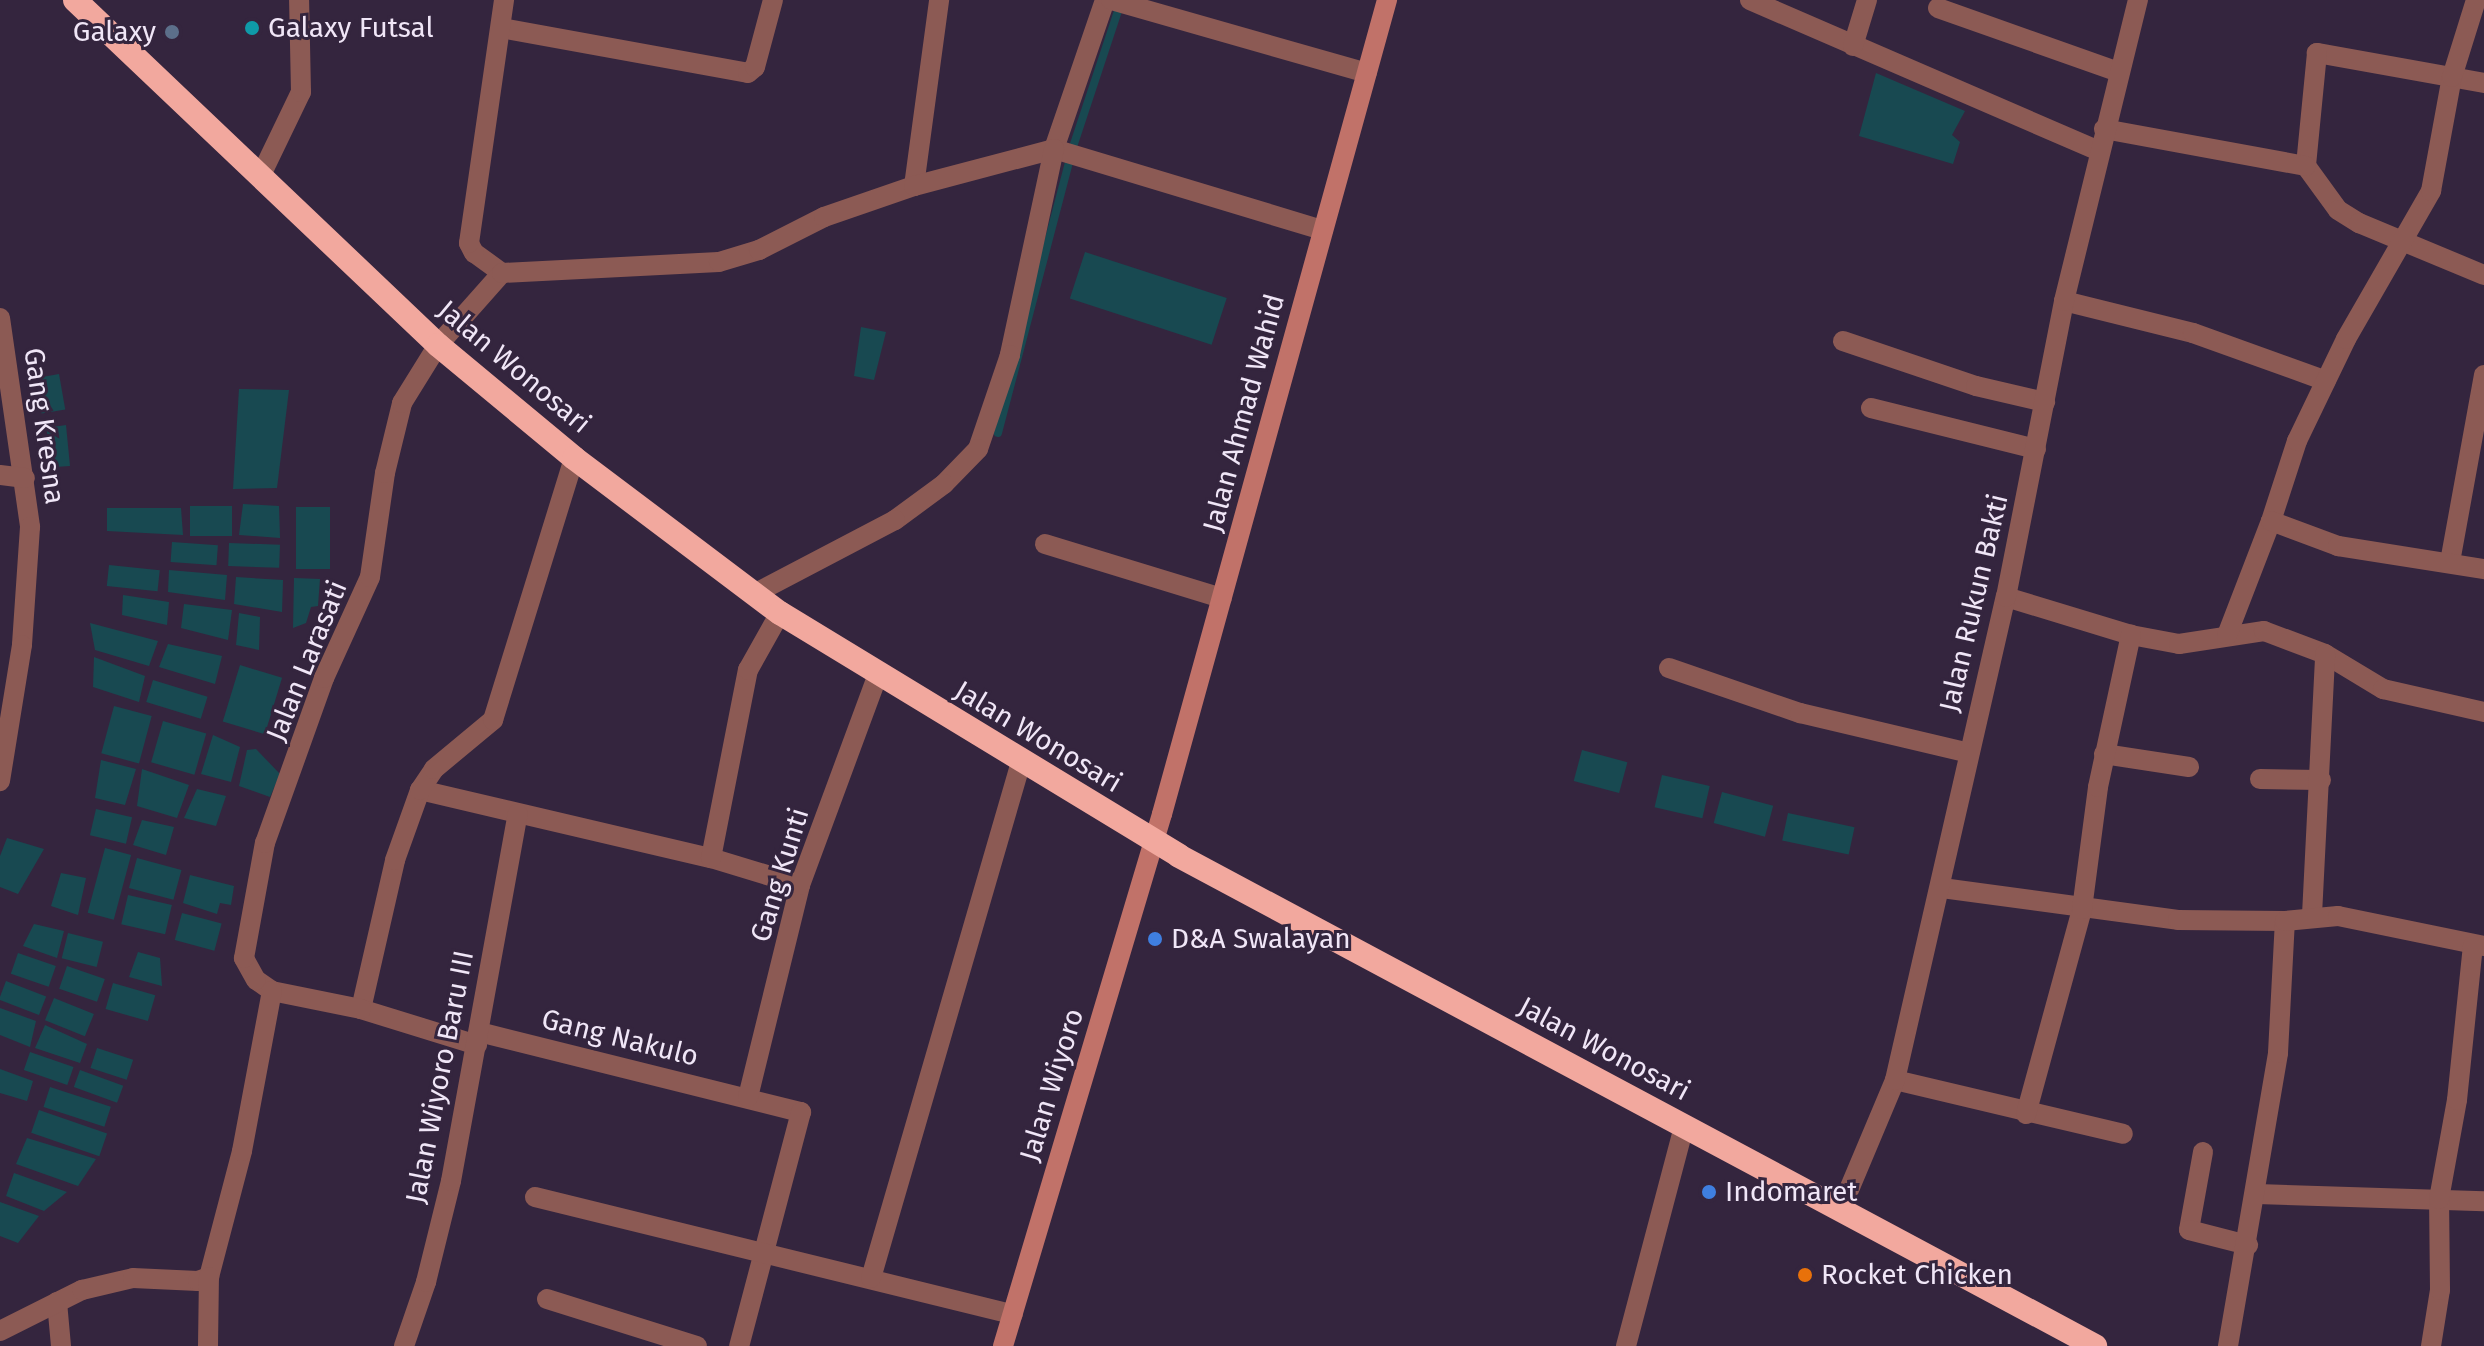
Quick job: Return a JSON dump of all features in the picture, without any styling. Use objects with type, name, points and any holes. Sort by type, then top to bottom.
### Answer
[{"type":"highway","name":"Jalan Wonosari","points":[[75,0],[262,173],[438,345],[574,458],[780,613],[1153,840],[2095,1346]]},
{"type":"street","points":[[262,173],[301,92],[299,0]]},
{"type":"street","points":[[504,0],[469,243],[502,273],[719,262],[759,250],[824,217],[914,186],[1066,153],[1323,230]]},
{"type":"street","points":[[501,28],[748,73],[755,67],[773,0]]},
{"type":"street","points":[[914,186],[939,0]]},
{"type":"street","name":"Jalan Ahmad Wahid","points":[[1153,840],[1387,0]]},
{"type":"street","points":[[1750,0],[2099,151]]},
{"type":"street","points":[[1853,46],[1867,0]]},
{"type":"street","name":"Jalan Rukun Bakti","points":[[1840,1211],[1895,1080],[1942,888],[1969,753],[2006,597],[2064,301],[2138,0]]},
{"type":"street","points":[[2227,635],[2271,521],[2297,441],[2326,381],[2431,191],[2452,77],[2476,25],[2476,0]]},
{"type":"street","points":[[754,594],[895,520],[944,484],[978,449],[1006,369],[1066,153],[1114,2],[1367,73]]},
{"type":"street","points":[[1938,8],[2119,72]]},
{"type":"street","points":[[2484,83],[2317,53],[2306,166],[2338,210],[2484,275]]},
{"type":"street","points":[[2104,129],[2306,166]]},
{"type":"street","points":[[438,345],[502,273]]},
{"type":"street","points":[[2064,301],[2193,333],[2326,381]]},
{"type":"street","name":"Gang Kresna","points":[[0,318],[30,527],[1,777]]},
{"type":"street","points":[[1843,341],[1976,386],[2045,402]]},
{"type":"street","name":"Jalan Larasati","points":[[272,991],[256,980],[244,958],[265,843],[324,678],[370,577],[402,403],[438,345]]},
{"type":"street","points":[[2450,562],[2484,375]]},
{"type":"street","points":[[1871,408],[2036,449]]},
{"type":"street","points":[[361,1009],[395,860],[420,790],[434,769],[493,720],[574,458]]},
{"type":"street","points":[[0,475],[25,478]]},
{"type":"street","points":[[2271,521],[2338,546],[2484,569]]},
{"type":"street","points":[[1045,544],[1222,598]]},
{"type":"street","points":[[2006,597],[2131,635],[2179,644],[2264,631],[2325,654],[2383,689],[2484,712]]},
{"type":"street","points":[[711,858],[748,670],[780,613]]},
{"type":"street","points":[[2026,1114],[2082,909],[2104,754],[2131,635]]},
{"type":"street","points":[[2312,915],[2325,654]]},
{"type":"street","points":[[1669,668],[1800,713],[1969,753]]},
{"type":"street","name":"Gang Kunti","points":[[748,1097],[800,885],[878,674]]},
{"type":"street","points":[[2104,754],[2189,767]]},
{"type":"street","points":[[871,1278],[1021,762]]},
{"type":"street","points":[[2260,779],[2321,780]]},
{"type":"street","points":[[420,790],[711,858],[800,885]]},
{"type":"street","name":"Jalan Wiyoro Baru III","points":[[404,1346],[430,1268],[478,1038],[518,814]]},
{"type":"street","name":"Jalan Wiyoro","points":[[1003,1346],[1153,840]]},
{"type":"street","points":[[1942,888],[2178,920],[2285,921],[2312,915],[2338,916],[2478,946],[2475,1016],[2439,1199],[2440,1290],[2431,1346]]},
{"type":"street","points":[[2228,1346],[2257,1194],[2278,1053],[2285,921]]},
{"type":"street","points":[[208,1346],[209,1277],[242,1151],[272,991]]},
{"type":"street","name":"Gang Nakulo","points":[[272,991],[748,1097],[801,1112],[762,1253]]},
{"type":"street","points":[[1895,1080],[2026,1114],[2123,1134]]},
{"type":"street","points":[[1626,1346],[1684,1126]]},
{"type":"street","points":[[2203,1152],[2189,1230],[2248,1245]]},
{"type":"street","points":[[2257,1194],[2484,1201]]},
{"type":"street","points":[[535,1197],[1013,1314]]},
{"type":"street","points":[[739,1346],[762,1253]]},
{"type":"street","points":[[0,1331],[82,1290],[133,1278],[198,1281],[209,1277]]},
{"type":"street","points":[[547,1299],[697,1346]]},
{"type":"street","points":[[57,1302],[61,1346]]},
{"type":"shaded area","points":[[1876,73],[1965,111],[1952,135],[1960,142],[1953,164],[1859,136]]},
{"type":"shaded area","points":[[1085,252],[1227,298],[1212,345],[1070,299]]},
{"type":"shaded area","points":[[861,327],[886,332],[874,380],[854,376]]},
{"type":"shaded area","points":[[59,374],[65,409],[42,414],[35,378]]},
{"type":"shaded area","points":[[239,389],[289,390],[277,488],[233,489]]},
{"type":"shaded area","points":[[66,425],[70,466],[55,467],[46,428]]},
{"type":"shaded area","points":[[243,504],[279,506],[280,538],[239,535]]},
{"type":"shaded area","points":[[190,506],[232,506],[232,536],[190,536]]},
{"type":"shaded area","points":[[296,507],[330,507],[330,569],[296,569]]},
{"type":"shaded area","points":[[107,508],[181,508],[183,535],[107,531]]},
{"type":"shaded area","points":[[172,542],[218,545],[216,565],[171,562]]},
{"type":"shaded area","points":[[229,543],[280,545],[279,568],[228,566]]},
{"type":"shaded area","points":[[109,565],[160,570],[158,591],[107,586]]},
{"type":"shaded area","points":[[169,570],[227,575],[225,600],[168,592]]},
{"type":"shaded area","points":[[236,577],[283,580],[282,612],[234,604]]},
{"type":"shaded area","points":[[294,578],[320,579],[318,606],[311,607],[306,623],[293,628]]},
{"type":"shaded area","points":[[123,595],[169,602],[167,625],[122,615]]},
{"type":"shaded area","points":[[184,604],[232,610],[228,640],[181,628]]},
{"type":"shaded area","points":[[239,613],[260,617],[259,650],[236,645]]},
{"type":"shaded area","points":[[90,623],[158,641],[149,666],[95,650]]},
{"type":"shaded area","points":[[168,644],[222,656],[215,684],[159,667]]},
{"type":"shaded area","points":[[94,657],[145,676],[139,702],[93,687]]},
{"type":"shaded area","points":[[240,665],[282,678],[265,734],[223,721]]},
{"type":"shaded area","points":[[153,680],[208,697],[201,719],[146,702]]},
{"type":"shaded area","points":[[114,706],[152,716],[139,763],[101,753]]},
{"type":"shaded area","points":[[163,721],[206,733],[194,775],[151,762]]},
{"type":"shaded area","points":[[213,735],[240,747],[231,782],[201,774]]},
{"type":"shaded area","points":[[256,749],[280,774],[270,797],[239,786],[247,750]]},
{"type":"shaded area","points":[[1582,750],[1627,762],[1619,793],[1574,781]]},
{"type":"shaded area","points":[[101,760],[136,769],[125,805],[95,798]]},
{"type":"shaded area","points":[[142,769],[189,785],[177,818],[137,806]]},
{"type":"shaded area","points":[[1662,775],[1710,786],[1702,818],[1655,807]]},
{"type":"shaded area","points":[[197,789],[226,796],[216,826],[184,818]]},
{"type":"shaded area","points":[[1722,792],[1773,806],[1765,837],[1714,823]]},
{"type":"shaded area","points":[[96,809],[132,817],[126,844],[90,835]]},
{"type":"shaded area","points":[[1788,813],[1855,827],[1849,855],[1782,840]]},
{"type":"shaded area","points":[[142,820],[174,827],[166,855],[133,845]]},
{"type":"shaded area","points":[[7,838],[44,849],[18,894],[0,887],[0,856]]},
{"type":"shaded area","points":[[105,848],[131,855],[114,920],[88,913]]},
{"type":"shaded area","points":[[137,858],[181,870],[173,900],[129,888]]},
{"type":"shaded area","points":[[61,873],[86,878],[78,915],[51,906]]},
{"type":"shaded area","points":[[190,875],[234,886],[231,905],[220,903],[217,914],[183,903]]},
{"type":"shaded area","points":[[128,895],[172,905],[165,934],[121,924]]},
{"type":"shaded area","points":[[182,913],[222,924],[214,951],[175,940]]},
{"type":"shaded area","points":[[34,924],[64,931],[57,958],[23,946]]},
{"type":"shaded area","points":[[68,933],[103,942],[97,967],[62,958]]},
{"type":"shaded area","points":[[138,952],[160,958],[162,986],[129,977]]},
{"type":"shaded area","points":[[18,953],[56,966],[49,987],[11,974]]},
{"type":"shaded area","points":[[67,966],[105,979],[97,1002],[59,989]]},
{"type":"shaded area","points":[[6,981],[46,996],[39,1015],[0,1000]]},
{"type":"shaded area","points":[[113,983],[155,995],[148,1021],[106,1009]]},
{"type":"shaded area","points":[[54,998],[94,1014],[85,1036],[45,1020]]},
{"type":"shaded area","points":[[0,1008],[36,1021],[30,1047],[0,1035]]},
{"type":"shaded area","points":[[45,1025],[87,1044],[80,1063],[35,1048]]},
{"type":"shaded area","points":[[97,1048],[133,1060],[127,1080],[91,1068]]},
{"type":"shaded area","points":[[30,1052],[73,1067],[67,1085],[24,1070]]},
{"type":"shaded area","points":[[0,1069],[33,1081],[27,1101],[0,1093]]},
{"type":"shaded area","points":[[80,1070],[123,1086],[117,1103],[74,1087]]},
{"type":"shaded area","points":[[50,1087],[111,1107],[104,1127],[44,1107]]},
{"type":"shaded area","points":[[39,1110],[107,1133],[99,1156],[31,1133]]},
{"type":"shaded area","points":[[27,1138],[96,1159],[78,1186],[16,1164]]},
{"type":"shaded area","points":[[14,1173],[67,1192],[44,1211],[6,1196]]},
{"type":"shaded area","points":[[0,1202],[39,1216],[18,1243],[0,1236]]},
{"type":"waterway","points":[[998,433],[1072,150],[1120,5]]},
{"type":"place","name":"Galaxy Futsal","points":[[252,28]]},
{"type":"place","name":"Galaxy","points":[[172,32]]},
{"type":"place","name":"D&A Swalayan","points":[[1155,939]]},
{"type":"place","name":"Indomaret","points":[[1709,1192]]},
{"type":"place","name":"Rocket Chicken","points":[[1805,1275]]}]
